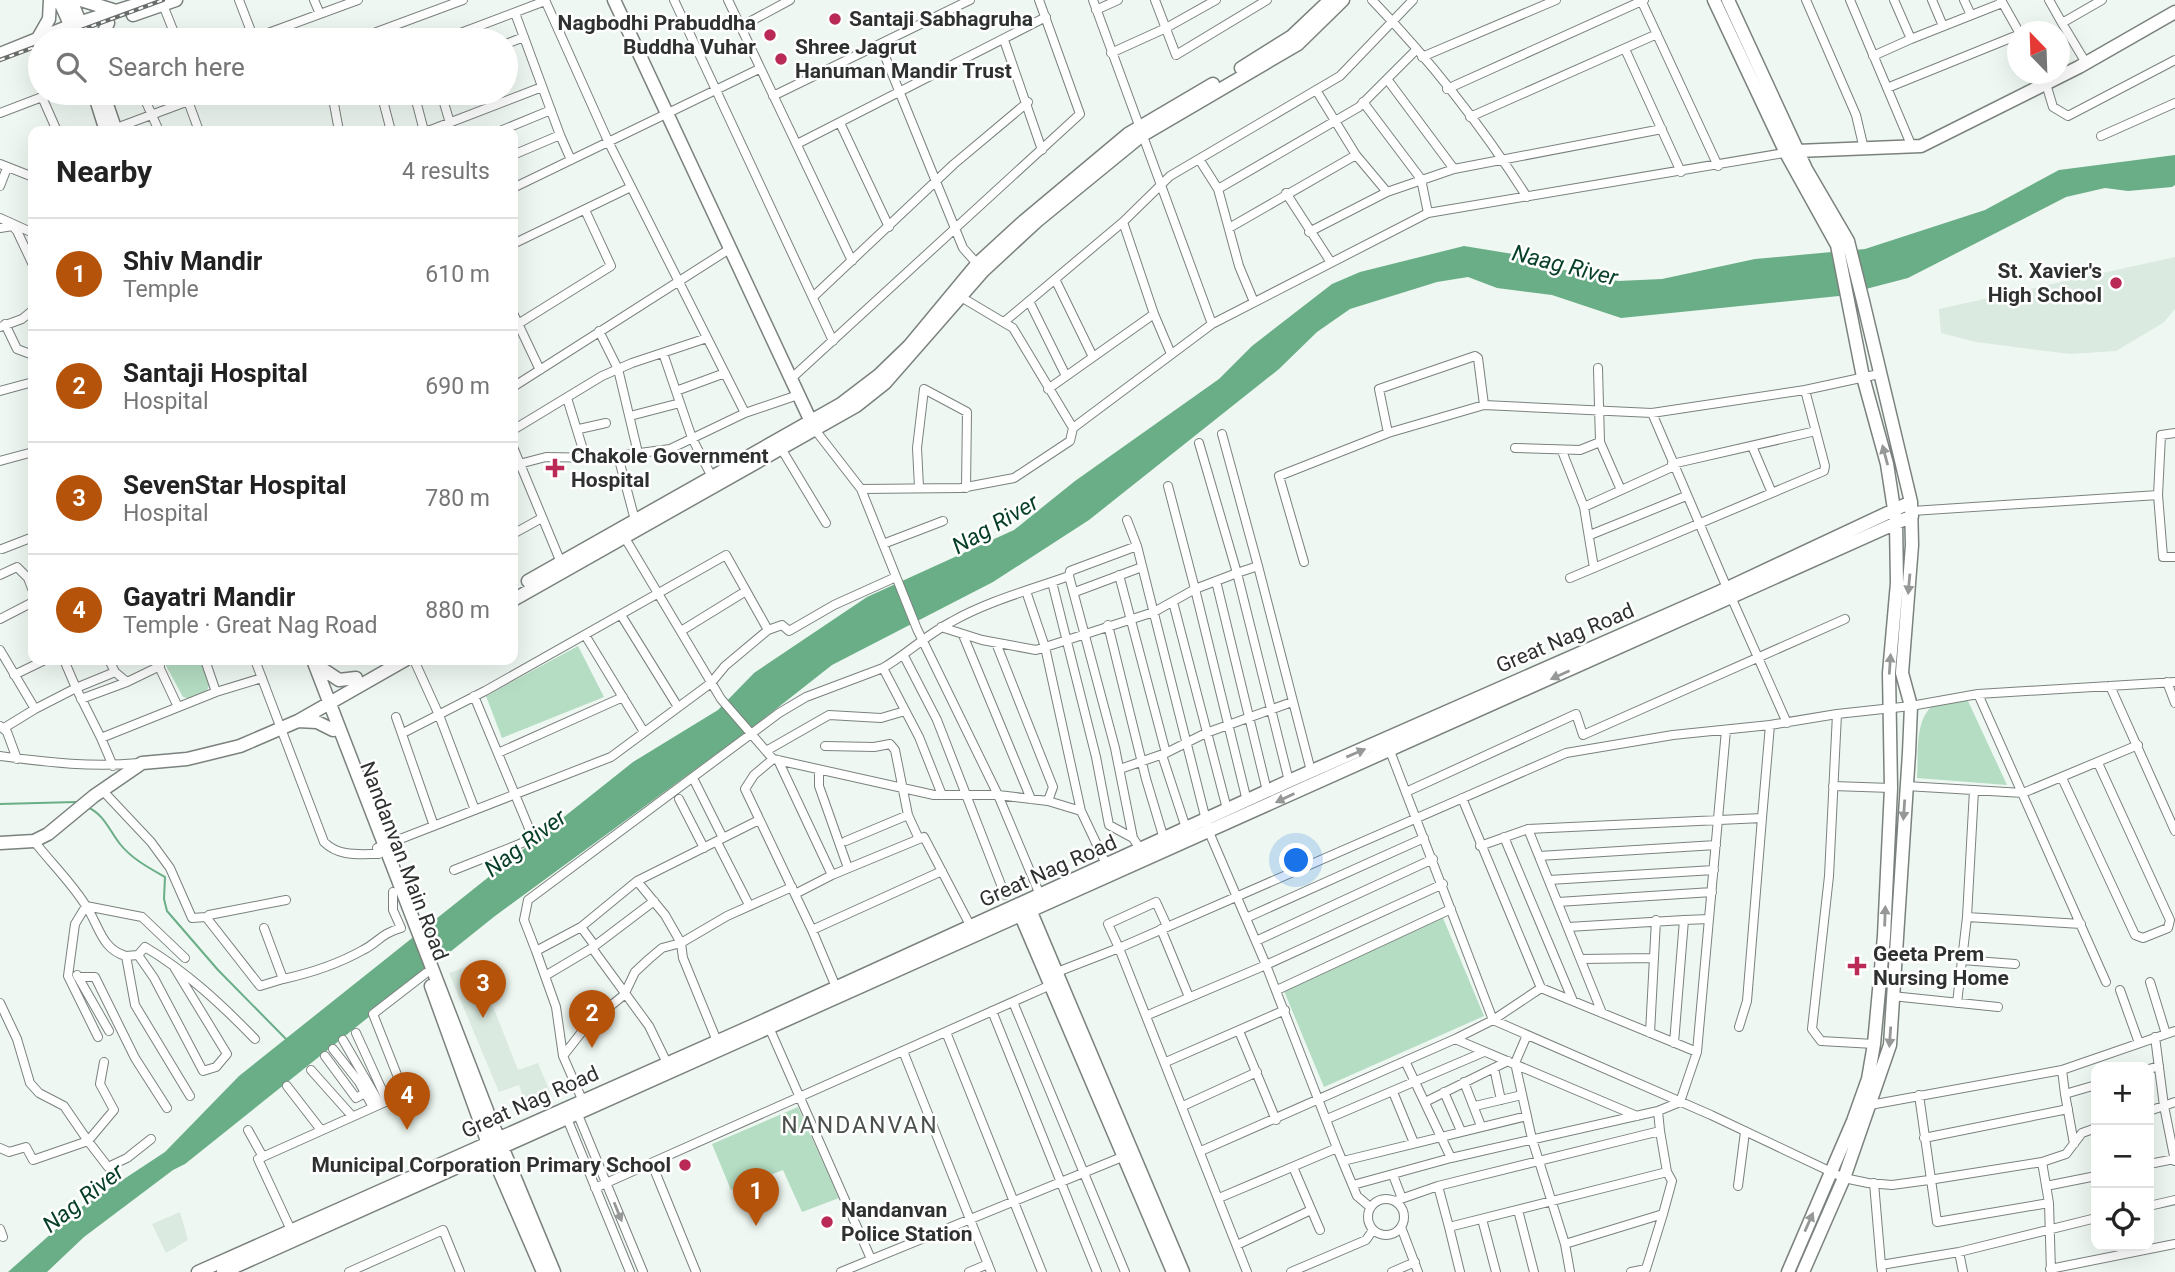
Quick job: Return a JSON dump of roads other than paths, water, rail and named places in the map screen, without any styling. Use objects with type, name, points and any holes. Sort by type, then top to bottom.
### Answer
[{"type":"main road","points":[[45,28],[49,19],[51,0]]},
{"type":"main road","points":[[59,0],[76,28]]},
{"type":"main road","points":[[71,0],[78,28]]},
{"type":"main road","points":[[81,0],[116,11]]},
{"type":"main road","points":[[86,28],[116,11],[176,0]]},
{"type":"main road","points":[[614,0],[817,427]]},
{"type":"main road","points":[[621,0],[669,113]]},
{"type":"main road","points":[[518,597],[563,567],[637,525],[817,427],[879,375],[1024,221],[1139,132],[1292,36],[1330,0]]},
{"type":"main road","points":[[1139,132],[1298,44],[1343,0]]},
{"type":"main road","points":[[1714,0],[1842,243],[1879,374],[1912,510],[1902,673],[1911,706],[1889,1045],[1870,1105],[1838,1175],[1788,1272]]},
{"type":"main road","points":[[1728,0],[1792,152]]},
{"type":"main road","points":[[92,28],[157,3]]},
{"type":"main road","points":[[2070,69],[2086,63],[2175,12]]},
{"type":"main road","points":[[106,28],[108,23]]},
{"type":"main road","points":[[0,54],[28,46]]},
{"type":"main road","points":[[0,62],[28,48]]},
{"type":"main road","points":[[1792,152],[1921,146],[2035,84]]},
{"type":"main road","points":[[99,105],[109,126]]},
{"type":"main road","points":[[106,105],[110,126]]},
{"type":"main road","points":[[732,248],[798,395],[817,427]]},
{"type":"main road","points":[[714,482],[782,450],[885,383],[961,297],[980,268]]},
{"type":"main road","points":[[1803,1272],[1838,1175],[1868,1079],[1884,936],[1891,788],[1896,522],[1887,464],[1863,377],[1857,302]]},
{"type":"main road","name":"Great Nag Road","points":[[1729,593],[1895,508],[1912,510]]},
{"type":"main road","name":"Great Nag Road","points":[[198,1272],[575,1109],[1729,593],[1896,522],[1912,510]]},
{"type":"main road","points":[[518,588],[563,567]]},
{"type":"main road","name":"Nandanvan Main Road","points":[[312,665],[333,730],[380,849],[393,892],[413,931],[543,1272]]},
{"type":"main road","points":[[316,665],[328,676],[339,680],[355,678]]},
{"type":"main road","points":[[325,700],[355,678],[380,665]]},
{"type":"main road","points":[[287,725],[294,714],[395,665]]},
{"type":"main road","points":[[325,700],[413,931]]},
{"type":"main road","points":[[0,843],[34,841],[142,763],[187,760],[227,749],[287,725],[317,722],[333,730]]},
{"type":"main road","name":"Great Nag Road","points":[[575,1109],[667,1063],[768,1023],[836,987],[971,927],[1023,909],[1040,895],[1186,828],[1208,825],[1227,809],[1311,771],[1388,746]]},
{"type":"main road","points":[[1023,909],[1128,1155],[1182,1272]]},
{"type":"main road","points":[[506,1172],[524,1131],[483,1115],[468,1156],[506,1172],[554,1272]]},
{"type":"main road","points":[[1128,1155],[1173,1272]]},
{"type":"main road","name":"Great Nag Road","points":[[223,1272],[468,1156]]},
{"type":"street","points":[[239,0],[248,28]]},
{"type":"street","points":[[314,0],[320,15]]},
{"type":"street","points":[[285,28],[358,0]]},
{"type":"street","points":[[390,28],[463,0]]},
{"type":"street","points":[[674,0],[833,341]]},
{"type":"street","points":[[728,0],[852,261]]},
{"type":"street","points":[[740,27],[790,0]]},
{"type":"street","points":[[947,0],[950,10]]},
{"type":"street","points":[[774,96],[970,0]]},
{"type":"street","points":[[794,376],[1080,114],[1040,0]]},
{"type":"street","points":[[1093,0],[1139,132],[1212,324]]},
{"type":"street","points":[[1097,10],[1118,0]]},
{"type":"street","points":[[1156,0],[1176,55],[1267,0]]},
{"type":"street","points":[[1111,53],[1166,28],[1216,0]]},
{"type":"street","points":[[1372,0],[1470,117],[1503,159],[1527,197]]},
{"type":"street","points":[[1004,322],[1123,222],[1170,176],[1340,76],[1413,0]]},
{"type":"street","points":[[1218,189],[1363,102],[1419,54],[1556,0]]},
{"type":"street","points":[[1447,89],[1642,0],[1718,166]]},
{"type":"street","points":[[1806,0],[1856,115],[1864,149]]},
{"type":"street","points":[[1850,0],[1912,146]]},
{"type":"street","points":[[1894,0],[1911,39]]},
{"type":"street","points":[[1932,0],[1943,26]]},
{"type":"street","points":[[1964,0],[1971,15]]},
{"type":"street","points":[[2049,0],[2061,21]]},
{"type":"street","points":[[2065,21],[2102,0]]},
{"type":"street","points":[[474,28],[545,1],[608,141],[745,413]]},
{"type":"street","points":[[1873,56],[2002,1],[2012,21]]},
{"type":"street","points":[[157,3],[171,28]]},
{"type":"street","points":[[514,13],[571,160]]},
{"type":"street","points":[[797,144],[1045,17]]},
{"type":"street","points":[[1470,117],[1657,34]]},
{"type":"street","points":[[2070,36],[2086,63]]},
{"type":"street","points":[[518,39],[524,37]]},
{"type":"street","points":[[1887,88],[2007,38]]},
{"type":"street","points":[[1004,40],[1028,102],[1042,150]]},
{"type":"street","points":[[880,44],[964,248],[980,268]]},
{"type":"street","points":[[1625,48],[1681,172]]},
{"type":"street","points":[[2047,84],[2053,107],[2068,116],[2175,60]]},
{"type":"street","points":[[518,186],[759,69]]},
{"type":"street","points":[[1387,79],[1454,169]]},
{"type":"street","points":[[518,97],[542,88]]},
{"type":"street","points":[[1316,90],[1356,155],[1387,192]]},
{"type":"street","points":[[813,297],[936,181],[1028,102]]},
{"type":"street","points":[[1363,102],[1421,179],[1428,213]]},
{"type":"street","points":[[0,113],[28,103]]},
{"type":"street","points":[[2101,136],[2175,103]]},
{"type":"street","points":[[46,105],[55,126]]},
{"type":"street","points":[[147,105],[157,126]]},
{"type":"street","points":[[124,126],[178,105]]},
{"type":"street","points":[[190,105],[198,126]]},
{"type":"street","points":[[334,105],[338,126]]},
{"type":"street","points":[[384,105],[390,126]]},
{"type":"street","points":[[418,105],[424,126]]},
{"type":"street","points":[[445,105],[450,123]]},
{"type":"street","points":[[441,126],[497,105]]},
{"type":"street","points":[[512,126],[551,110]]},
{"type":"street","points":[[840,122],[889,227]]},
{"type":"street","points":[[1309,232],[1387,192],[1454,169],[1662,129]]},
{"type":"street","points":[[518,153],[560,135]]},
{"type":"street","points":[[861,489],[966,488],[1014,478],[1070,441],[1073,428],[1212,324],[1428,213],[1792,152]]},
{"type":"street","points":[[1229,228],[1356,155]]},
{"type":"street","points":[[1199,159],[1218,189],[1239,266],[1254,302]]},
{"type":"street","points":[[0,186],[4,166],[28,175]]},
{"type":"street","points":[[518,242],[631,187]]},
{"type":"street","points":[[1286,193],[1309,232],[1331,261]]},
{"type":"street","points":[[540,370],[518,324],[611,265],[585,209]]},
{"type":"street","points":[[0,228],[7,222]]},
{"type":"street","points":[[7,222],[28,231]]},
{"type":"street","points":[[7,222],[28,257]]},
{"type":"street","points":[[1123,222],[1154,314],[1171,354]]},
{"type":"street","points":[[518,384],[732,248]]},
{"type":"street","points":[[1055,279],[1093,357]]},
{"type":"street","points":[[961,297],[1013,328],[1073,428]]},
{"type":"street","points":[[1029,301],[1066,376]]},
{"type":"street","points":[[28,314],[3,326],[17,349],[28,353]]},
{"type":"street","points":[[1048,388],[1154,314]]},
{"type":"street","points":[[599,331],[618,369],[638,453]]},
{"type":"street","points":[[518,427],[618,369],[707,338]]},
{"type":"street","points":[[663,354],[692,438],[714,482]]},
{"type":"street","points":[[1388,433],[1379,389],[1475,356],[1478,358],[1483,405]]},
{"type":"street","points":[[1598,368],[1600,442],[1621,490]]},
{"type":"street","points":[[676,391],[725,373]]},
{"type":"street","points":[[1304,562],[1279,476],[1388,433],[1483,405],[1652,413],[1805,390],[1879,374]]},
{"type":"street","points":[[0,391],[28,383]]},
{"type":"street","points":[[919,487],[917,448],[924,389],[967,412],[966,488]]},
{"type":"street","points":[[1570,578],[1824,471],[1825,466],[1805,390]]},
{"type":"street","points":[[519,464],[546,457],[618,456],[670,449],[745,413],[798,395]]},
{"type":"street","points":[[567,398],[579,429],[585,456]]},
{"type":"street","points":[[630,416],[680,403]]},
{"type":"street","points":[[1652,413],[1672,465],[1787,723]]},
{"type":"street","points":[[579,429],[606,423]]},
{"type":"street","points":[[817,427],[861,489],[917,629],[998,795],[1040,895]]},
{"type":"street","points":[[1584,507],[1672,465],[1816,431]]},
{"type":"street","points":[[2175,433],[2161,435],[2158,495],[2163,557],[2175,557]]},
{"type":"street","points":[[1222,434],[1311,771]]},
{"type":"street","points":[[1515,447],[1580,450],[1600,442]]},
{"type":"street","points":[[1199,443],[1237,573],[1289,781]]},
{"type":"street","points":[[1752,446],[1772,493]]},
{"type":"street","points":[[782,450],[826,523]]},
{"type":"street","points":[[1562,451],[1584,507],[1594,568]]},
{"type":"street","points":[[0,461],[28,453]]},
{"type":"street","points":[[618,456],[637,525]]},
{"type":"street","points":[[518,461],[540,519],[563,567]]},
{"type":"street","points":[[1168,486],[1247,801]]},
{"type":"street","points":[[1912,510],[2158,495]]},
{"type":"street","points":[[1590,535],[1686,496]]},
{"type":"street","points":[[518,531],[540,519]]},
{"type":"street","points":[[1127,520],[1137,546],[1208,825],[1286,1010],[1337,1148],[1361,1200],[1370,1207]]},
{"type":"street","points":[[883,544],[943,521]]},
{"type":"street","points":[[622,534],[659,592],[720,699],[776,760],[832,874]]},
{"type":"street","points":[[2,549],[28,539]]},
{"type":"street","points":[[1137,546],[1070,571],[1069,576],[1086,632],[1120,769],[1133,838],[1141,850]]},
{"type":"street","points":[[403,733],[726,555],[768,630]]},
{"type":"street","points":[[1075,592],[1142,566]]},
{"type":"street","points":[[941,628],[996,643],[1036,650],[1154,612],[1195,589],[1258,566]]},
{"type":"street","points":[[0,575],[17,567],[28,576]]},
{"type":"street","points":[[1119,575],[1132,618],[1164,754],[1186,828]]},
{"type":"street","points":[[630,1272],[595,1188],[563,1056],[556,1007],[524,920],[528,900],[806,697],[883,668],[904,656],[922,639],[981,607],[1069,576]]},
{"type":"street","points":[[257,665],[287,725],[324,842],[332,850],[348,854],[380,849],[434,825],[611,757],[711,683],[725,666],[768,630],[782,625],[789,631],[834,605],[896,579]]},
{"type":"street","points":[[1216,581],[1267,791]]},
{"type":"street","points":[[1052,582],[1096,757],[1109,825],[1133,838]]},
{"type":"street","points":[[681,631],[746,591]]},
{"type":"street","points":[[1026,591],[1045,647],[1081,811],[1107,866]]},
{"type":"street","points":[[1173,602],[1227,809]]},
{"type":"street","points":[[0,619],[28,605]]},
{"type":"street","points":[[621,615],[678,707]]},
{"type":"street","points":[[1583,735],[1845,619]]},
{"type":"street","points":[[1108,625],[1164,839]]},
{"type":"street","points":[[585,635],[644,732]]},
{"type":"street","points":[[963,635],[1031,799]]},
{"type":"street","points":[[996,643],[1053,788],[1048,801]]},
{"type":"street","points":[[0,650],[35,709]]},
{"type":"street","points":[[904,656],[937,720],[969,795],[1005,895]]},
{"type":"street","points":[[14,675],[35,665]]},
{"type":"street","points":[[66,665],[113,766]]},
{"type":"street","points":[[112,665],[115,672],[127,682]]},
{"type":"street","points":[[81,699],[127,682],[155,665]]},
{"type":"street","points":[[159,665],[178,707]]},
{"type":"street","points":[[207,665],[216,692]]},
{"type":"street","points":[[416,665],[439,715],[475,810]]},
{"type":"street","points":[[883,668],[942,795]]},
{"type":"street","points":[[18,759],[2,727],[76,688],[115,672]]},
{"type":"street","points":[[101,738],[216,692],[262,678]]},
{"type":"street","points":[[595,1188],[1013,1002],[1053,979],[1236,895],[1566,753],[1587,747],[1787,723],[1978,694],[2171,682],[2175,703]]},
{"type":"street","points":[[2110,686],[2175,831]]},
{"type":"street","points":[[1978,694],[2106,982]]},
{"type":"street","points":[[453,870],[522,843],[531,833],[474,696]]},
{"type":"street","points":[[498,753],[623,697]]},
{"type":"street","points":[[1120,769],[1143,763],[1206,733],[1269,708],[1292,702]]},
{"type":"street","points":[[766,751],[829,715],[881,718],[905,711]]},
{"type":"street","points":[[1406,792],[1576,714],[1587,747]]},
{"type":"street","points":[[1837,714],[1829,876],[1812,1029],[1821,1041],[1874,1044]]},
{"type":"street","points":[[396,717],[434,825]]},
{"type":"street","points":[[1739,1027],[1747,1001],[1770,725]]},
{"type":"street","points":[[1353,1185],[1451,1158],[1658,1111],[1680,1102],[1697,1052],[1726,730]]},
{"type":"street","points":[[825,746],[874,747],[890,744],[895,750],[908,815],[919,839]]},
{"type":"street","points":[[1906,786],[2023,793],[2138,745]]},
{"type":"street","points":[[1388,746],[1493,1020],[1838,1175],[1874,1183],[1929,1180],[2042,1162],[2066,1154],[2082,1133],[2091,1130]]},
{"type":"street","points":[[0,757],[113,766],[142,763]]},
{"type":"street","points":[[836,987],[794,890],[745,789],[754,775],[776,760],[942,795],[998,795],[1048,801],[1081,811]]},
{"type":"street","points":[[2062,778],[2136,935],[2143,938],[2168,928],[2170,920],[2098,763]]},
{"type":"street","points":[[819,770],[819,786],[848,868]]},
{"type":"street","points":[[695,782],[749,905]]},
{"type":"street","points":[[1833,786],[1891,788]]},
{"type":"street","points":[[1957,1003],[1967,917],[1974,790]]},
{"type":"street","points":[[98,794],[151,842],[170,868],[192,918],[206,917],[260,986],[312,972],[354,955],[370,946],[381,934],[401,928],[393,910],[393,892]]},
{"type":"street","points":[[1462,798],[1541,988],[1697,1052]]},
{"type":"street","points":[[679,799],[704,848]]},
{"type":"street","points":[[846,841],[908,815]]},
{"type":"street","points":[[1480,846],[1528,829],[1762,818]]},
{"type":"street","points":[[536,951],[581,927],[637,881],[759,820]]},
{"type":"street","points":[[1528,829],[1602,1013]]},
{"type":"street","points":[[563,1056],[588,1024],[624,995],[635,972],[662,948],[681,943],[749,905],[794,890],[924,837],[971,927]]},
{"type":"street","points":[[1504,837],[1573,1001]]},
{"type":"street","points":[[1246,918],[1424,838]]},
{"type":"street","points":[[34,841],[86,906],[101,937],[110,948],[126,956],[138,955],[145,947],[225,1008],[255,1039]]},
{"type":"street","points":[[1539,856],[1716,845]]},
{"type":"street","points":[[1256,942],[1433,859]]},
{"type":"street","points":[[1549,880],[1714,870]]},
{"type":"street","points":[[812,930],[942,871]]},
{"type":"street","points":[[637,881],[654,901],[681,943],[683,958],[717,1041]]},
{"type":"street","points":[[1148,1015],[1266,965],[1443,884]]},
{"type":"street","points":[[1558,902],[1712,892]]},
{"type":"street","points":[[209,915],[286,900]]},
{"type":"street","points":[[545,976],[594,948],[654,901]]},
{"type":"street","points":[[1189,997],[1156,902],[1108,924],[1148,1015],[1247,1272]]},
{"type":"street","points":[[86,906],[142,917],[185,958]]},
{"type":"street","points":[[86,906],[75,924],[68,976],[98,1037]]},
{"type":"street","points":[[1277,990],[1451,909]]},
{"type":"street","points":[[1967,917],[2081,924]]},
{"type":"street","points":[[1568,927],[1709,919]]},
{"type":"street","points":[[1650,1033],[1656,920]]},
{"type":"street","points":[[1674,1042],[1684,920]]},
{"type":"street","points":[[581,927],[624,995],[649,1026],[667,1063]]},
{"type":"street","points":[[264,928],[283,979]]},
{"type":"street","points":[[138,955],[154,978],[204,1071],[216,1067],[227,1054],[174,967]]},
{"type":"street","points":[[126,956],[135,1005],[190,1096]]},
{"type":"street","points":[[1581,958],[1654,958]]},
{"type":"street","points":[[1962,960],[2015,964]]},
{"type":"street","points":[[70,964],[108,1031]]},
{"type":"street","points":[[291,1230],[258,1159],[401,1095],[403,1090],[373,1014],[429,974]]},
{"type":"street","points":[[78,977],[95,977],[135,1058],[167,1108]]},
{"type":"street","points":[[1870,1105],[2062,1070],[2171,1032],[2150,982]]},
{"type":"street","points":[[1201,1151],[1406,1063],[1493,1020],[1541,988]]},
{"type":"street","points":[[2120,990],[2139,1043]]},
{"type":"street","points":[[1892,996],[1998,1007]]},
{"type":"street","points":[[1013,1002],[1125,1272]]},
{"type":"street","points":[[0,1003],[17,1039],[30,1083],[39,1093],[64,1106],[108,1167],[127,1158],[150,1139]]},
{"type":"street","points":[[1166,1062],[1286,1010]]},
{"type":"street","points":[[992,1011],[1097,1272]]},
{"type":"street","points":[[768,1023],[871,1259]]},
{"type":"street","points":[[1240,1031],[1276,1120]]},
{"type":"street","points":[[356,1032],[380,1104]]},
{"type":"street","points":[[946,1032],[1042,1272]]},
{"type":"street","points":[[1424,1102],[1512,1062],[1527,1035]]},
{"type":"street","points":[[2154,1163],[2175,1160],[2164,1106],[2155,1037]]},
{"type":"street","points":[[1455,1039],[1637,1116]]},
{"type":"street","points":[[343,1040],[380,1104]]},
{"type":"street","points":[[333,1049],[365,1093],[380,1104]]},
{"type":"street","points":[[903,1051],[990,1268],[970,1272]]},
{"type":"street","points":[[1327,1119],[1484,1052]]},
{"type":"street","points":[[325,1056],[356,1098],[365,1093]]},
{"type":"street","points":[[0,1148],[9,1152],[26,1147],[33,1160],[88,1141],[114,1110],[100,1083],[104,1062]]},
{"type":"street","points":[[1512,1062],[1532,1139],[1553,1200],[1570,1272]]},
{"type":"street","points":[[1406,1063],[1451,1158]]},
{"type":"street","points":[[2154,1068],[2159,1066]]},
{"type":"street","points":[[1494,1068],[1502,1100]]},
{"type":"street","points":[[311,1070],[352,1116]]},
{"type":"street","points":[[2062,1070],[2074,1144]]},
{"type":"street","points":[[1184,1106],[1257,1072]]},
{"type":"street","points":[[1464,1082],[1481,1126]]},
{"type":"street","points":[[287,1086],[321,1130]]},
{"type":"street","points":[[2066,1094],[2091,1086]]},
{"type":"street","points":[[1393,1091],[1414,1143]]},
{"type":"street","points":[[1444,1092],[1461,1131]]},
{"type":"street","points":[[1475,1105],[1522,1095]]},
{"type":"street","points":[[1919,1095],[1937,1222],[2049,1203]]},
{"type":"street","points":[[2154,1109],[2175,1102]]},
{"type":"street","points":[[575,1109],[643,1272]]},
{"type":"street","points":[[1924,1138],[2068,1109]]},
{"type":"street","points":[[1632,1272],[1646,1271],[1672,1181],[1667,1172],[1658,1111]]},
{"type":"street","points":[[1343,1161],[1527,1116]]},
{"type":"street","points":[[248,1130],[263,1157]]},
{"type":"street","points":[[1401,1227],[1388,1235],[1373,1230],[1367,1218],[1370,1207],[1380,1199],[1398,1198],[1660,1130]]},
{"type":"street","points":[[1738,1185],[1745,1132]]},
{"type":"street","points":[[1219,1198],[1337,1148]]},
{"type":"street","points":[[841,1272],[1128,1155]]},
{"type":"street","points":[[2042,1162],[2049,1203],[2050,1270],[2175,1244]]},
{"type":"street","points":[[652,1164],[696,1272]]},
{"type":"street","points":[[1293,1167],[1320,1230]]},
{"type":"street","points":[[1449,1227],[1667,1172]]},
{"type":"street","points":[[1393,1175],[1404,1213],[1401,1227],[1418,1272]]},
{"type":"street","points":[[2046,1186],[2091,1176]]},
{"type":"street","points":[[1874,1183],[1882,1269],[2091,1219]]},
{"type":"street","points":[[1437,1186],[1460,1272]]},
{"type":"street","points":[[2154,1205],[2175,1200]]},
{"type":"street","points":[[1237,1245],[1311,1210]]},
{"type":"street","points":[[1518,1210],[1534,1272]]},
{"type":"street","points":[[1565,1244],[1663,1214]]},
{"type":"street","points":[[1482,1219],[1496,1272]]},
{"type":"street","points":[[349,1272],[443,1230],[460,1272]]},
{"type":"street","points":[[1292,1272],[1366,1240],[1373,1230]]},
{"type":"street","points":[[2117,1251],[2118,1256]]},
{"type":"street","points":[[1959,1252],[1963,1272]]},
{"type":"street","points":[[1392,1272],[1415,1262]]},
{"type":"waterway","points":[[0,804],[76,802]]},
{"type":"waterway","points":[[87,807],[102,818],[130,854],[165,877],[164,899],[167,911],[218,970],[286,1039]]},
{"type":"railway","points":[[87,28],[163,0]]},
{"type":"railway","points":[[0,60],[28,50]]},
{"type":"place","name":"Santaji Sabhagruha","points":[[835,19]]},
{"type":"place","name":"Nagbodhi Prabuddha Buddha Vuhar","points":[[770,35]]},
{"type":"place","name":"Shree Jagrut Hanuman Mandir Trust","points":[[781,59]]},
{"type":"place","name":"St. Xavier's High School","points":[[2116,283]]},
{"type":"place","name":"Chakole Government Hospital","points":[[555,468]]},
{"type":"place","name":"Geeta Prem Nursing Home","points":[[1857,966]]},
{"type":"place","name":"SevenStar Hospital","points":[[483,1018]]},
{"type":"place","name":"Santaji Hospital","points":[[592,1048]]},
{"type":"place","name":"Gayatri Mandir","points":[[407,1130]]},
{"type":"place","name":"Municipal Corporation Primary School","points":[[685,1165]]},
{"type":"place","name":"Nandanvan Police Station","points":[[827,1222]]},
{"type":"place","name":"Shiv Mandir","points":[[756,1226]]},
{"type":"district","name":"NANDANVAN","points":[[860,1125]]},
{"type":"water label","name":"Naag River","points":[[1565,265]]},
{"type":"water label","name":"Nag River","points":[[995,524]]},
{"type":"water label","name":"Nag River","points":[[525,843]]},
{"type":"water label","name":"Nag River","points":[[83,1198]]}]
